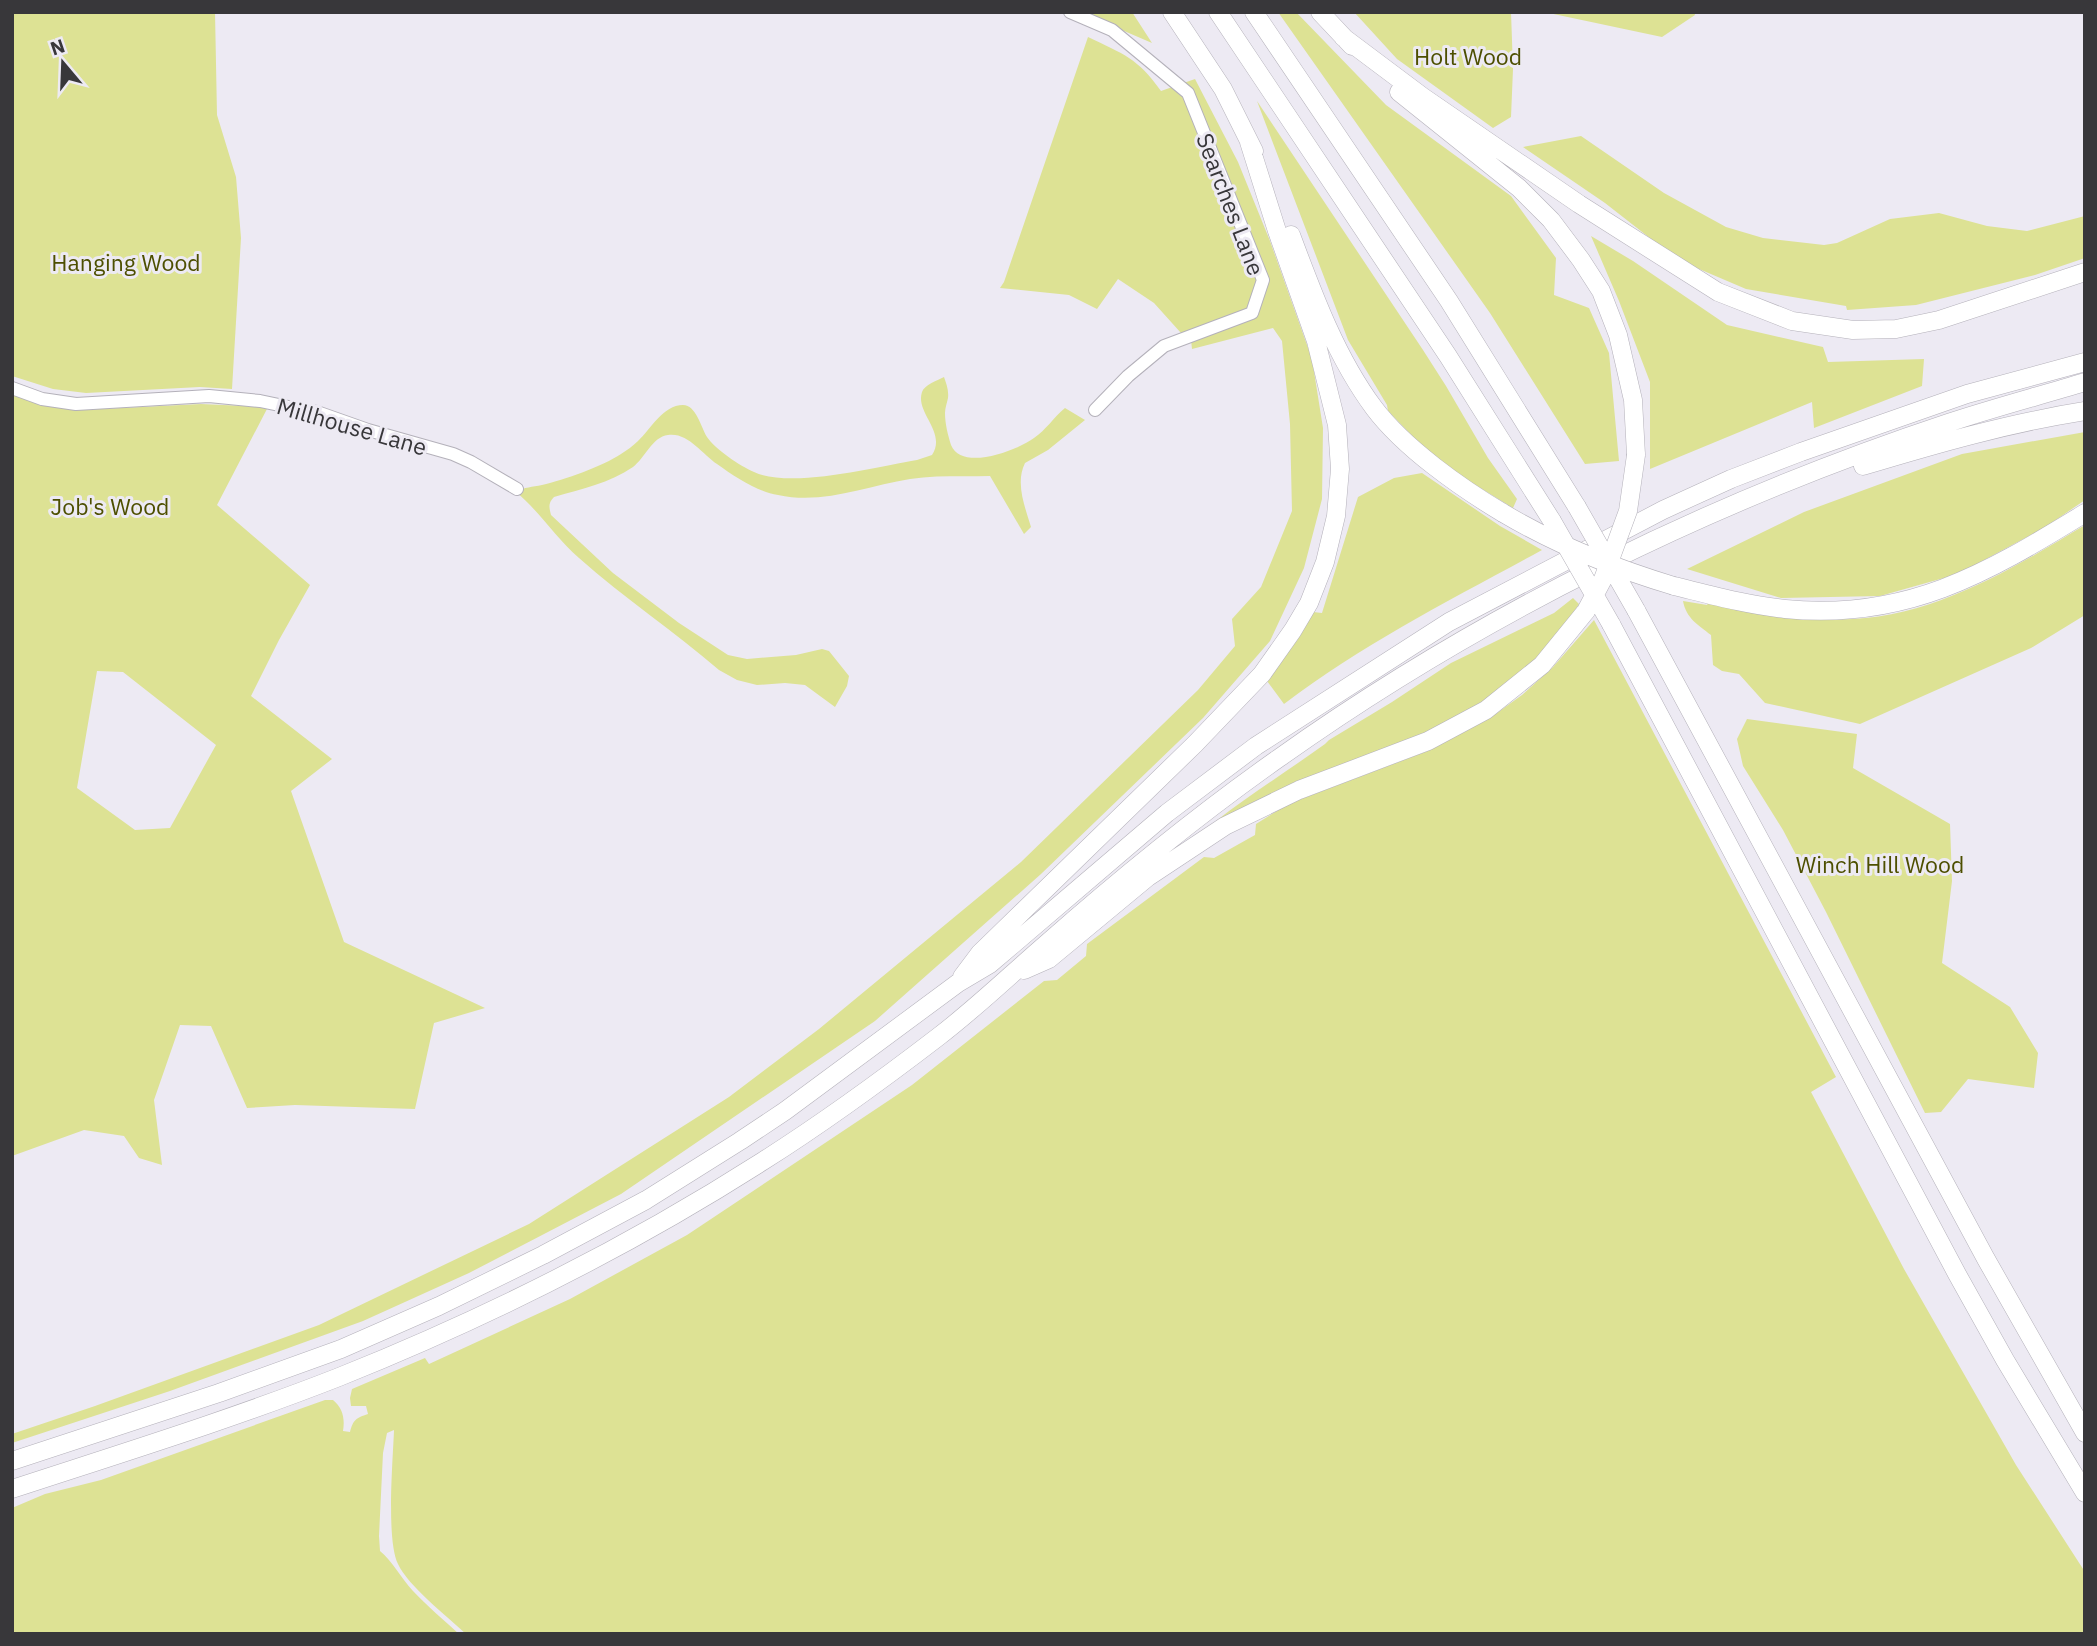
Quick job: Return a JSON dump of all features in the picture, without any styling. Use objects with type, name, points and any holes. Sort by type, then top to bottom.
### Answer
[{"type":"highway","points":[[1172,12],[1223,89],[1285,221],[1317,304],[1364,394],[1376,411],[1431,463],[1503,513],[1550,539],[1614,567],[1674,586],[1743,603],[1784,609],[1843,610],[1887,605],[1928,594],[1988,570],[2085,513]]},
{"type":"highway","points":[[1219,12],[1448,355],[1552,521],[1611,624],[1957,1274],[2085,1493]]},
{"type":"highway","points":[[1254,12],[1448,301],[1577,507],[1636,610],[1986,1259],[2085,1433]]},
{"type":"highway","points":[[1015,974],[1049,959],[1148,877],[1225,826],[1299,790],[1428,741],[1486,709],[1542,665],[1586,611],[1603,579],[1628,511],[1636,456],[1633,400],[1618,335],[1601,291],[1551,220],[1519,188],[1407,100],[1320,12]]},
{"type":"highway","points":[[1343,37],[1423,97],[1579,204],[1695,278],[1718,292],[1792,321],[1853,330],[1896,329],[1939,320],[2085,272]]},
{"type":"highway","points":[[958,983],[980,953],[1195,744],[1262,674],[1304,612],[1325,562],[1337,505],[1340,469],[1337,425],[1316,341],[1249,142]]},
{"type":"highway","points":[[12,1461],[219,1393],[341,1349],[439,1306],[646,1200],[762,1126],[958,983],[990,964],[1167,813],[1256,746],[1449,622],[1663,510],[1731,479],[1967,394],[2084,362]]},
{"type":"highway","points":[[12,1489],[239,1413],[337,1377],[452,1329],[554,1280],[675,1214],[765,1160],[940,1036],[1015,974],[1121,879],[1198,818],[1281,757],[1370,697],[1461,642],[1576,579],[1741,502],[1948,423],[2085,382]]},
{"type":"highway","points":[[1797,479],[1855,468],[2035,419],[2085,411]]},
{"type":"street","name":"Searches Lane","points":[[1070,12],[1112,30],[1188,93],[1263,280],[1252,313],[1164,346],[1128,376],[1095,410]]},
{"type":"street","name":"Millhouse Lane","points":[[12,388],[42,399],[76,404],[209,396],[298,408],[453,454],[517,489]]},
{"type":"green space","name":"Hanging Wood","points":[[12,12],[215,12],[217,115],[236,177],[241,238],[232,389],[200,387],[86,393],[53,389],[12,376]]},
{"type":"green space","points":[[1080,12],[1132,12],[1152,43]]},
{"type":"green space","points":[[1278,12],[1296,12],[1386,105],[1511,196],[1556,258],[1554,295],[1589,308],[1609,353],[1619,461],[1585,464],[1490,313]]},
{"type":"green space","name":"Holt Wood","points":[[1354,12],[1511,12],[1511,117],[1493,128],[1397,59]]},
{"type":"green space","name":"Holt Wood","points":[[1544,12],[1694,12],[1695,15],[1662,37]]},
{"type":"green space","points":[[1088,37],[1137,64],[1161,91],[1195,79],[1238,162],[1270,241],[1312,359],[1323,428],[1322,499],[1304,568],[1270,641],[1203,718],[1041,874],[875,1021],[621,1194],[469,1273],[363,1321],[170,1391],[12,1443],[12,1434],[319,1325],[529,1224],[729,1097],[819,1029],[1021,862],[1198,690],[1235,646],[1232,619],[1261,587],[1292,511],[1290,424],[1282,341],[1273,328],[1192,349],[1190,330],[1181,333],[1154,303],[1118,279],[1097,309],[1069,295],[1000,288]]},
{"type":"green space","points":[[1257,101],[1446,386],[1488,458],[1517,499],[1513,508],[1464,478],[1424,448],[1388,411],[1348,340]]},
{"type":"green space","points":[[1581,136],[1664,193],[1726,227],[1763,238],[1824,245],[1837,243],[1890,219],[1939,213],[1987,226],[2027,231],[2085,216],[2085,258],[2035,275],[1916,305],[1847,310],[1846,306],[1746,289],[1678,260],[1605,203],[1523,147]]},
{"type":"green space","points":[[1591,236],[1727,325],[1823,347],[1828,362],[1924,359],[1922,386],[1814,428],[1812,402],[1650,469],[1650,382]]},
{"type":"green space","points":[[944,377],[948,392],[946,425],[951,445],[957,453],[966,457],[991,456],[1016,448],[1034,438],[1065,408],[1085,420],[1048,450],[1025,463],[1021,487],[1031,527],[1024,534],[990,476],[920,478],[828,496],[795,497],[770,493],[746,483],[688,440],[675,435],[657,440],[633,467],[624,473],[554,497],[550,503],[551,515],[613,573],[679,623],[728,655],[747,659],[796,655],[822,649],[829,651],[849,676],[847,686],[835,707],[805,685],[757,685],[737,680],[719,670],[579,558],[516,492],[572,476],[613,459],[636,443],[663,413],[683,405],[695,412],[707,437],[722,452],[748,469],[770,477],[811,478],[917,460],[932,455],[936,447],[934,430],[921,400],[922,392],[928,385]]},
{"type":"green space","name":"Job's Wood","points":[[12,394],[49,406],[81,410],[201,404],[268,407],[217,505],[310,585],[251,696],[332,759],[291,791],[344,942],[485,1008],[434,1023],[415,1109],[295,1105],[247,1108],[211,1026],[180,1025],[154,1100],[162,1165],[139,1158],[124,1136],[84,1130],[12,1156]],"holes":[[[97,671],[123,672],[216,745],[170,828],[135,830],[77,788]]]},
{"type":"green space","points":[[2085,432],[2085,500],[2044,528],[1958,574],[1880,596],[1781,598],[1687,569],[1804,512],[1962,454]]},
{"type":"green space","points":[[1422,473],[1500,526],[1542,550],[1378,641],[1284,704],[1267,681],[1298,639],[1313,612],[1322,613],[1358,497],[1394,478]]},
{"type":"green space","points":[[2085,525],[2085,615],[2031,648],[1860,724],[1765,703],[1739,674],[1722,671],[1713,665],[1711,635],[1690,617],[1683,601],[1825,619],[1861,619],[1895,613],[1962,592],[1994,577]]},
{"type":"green space","points":[[1573,598],[1579,604],[1544,651],[1512,682],[1476,707],[1423,735],[1282,789],[1216,821],[1329,740],[1451,663],[1554,613]]},
{"type":"green space","points":[[1594,620],[1836,1077],[1811,1092],[1904,1269],[2016,1465],[2085,1572],[2085,1634],[466,1634],[403,1573],[394,1553],[391,1519],[394,1430],[387,1433],[383,1453],[380,1551],[413,1591],[459,1634],[12,1634],[12,1508],[45,1494],[101,1480],[325,1400],[333,1400],[339,1407],[343,1418],[343,1431],[350,1432],[356,1420],[368,1414],[366,1406],[351,1406],[352,1389],[425,1358],[429,1364],[570,1299],[687,1235],[912,1085],[1044,981],[1057,980],[1086,956],[1087,944],[1204,857],[1214,858],[1255,835],[1256,824],[1288,804],[1430,750],[1490,718],[1522,695],[1553,667]]},
{"type":"green space","name":"Winch Hill Wood","points":[[1747,719],[1857,734],[1853,768],[1950,824],[1952,881],[1942,963],[2010,1007],[2038,1053],[2034,1088],[1968,1079],[1941,1112],[1925,1113],[1783,830],[1743,766],[1737,739]]}]
